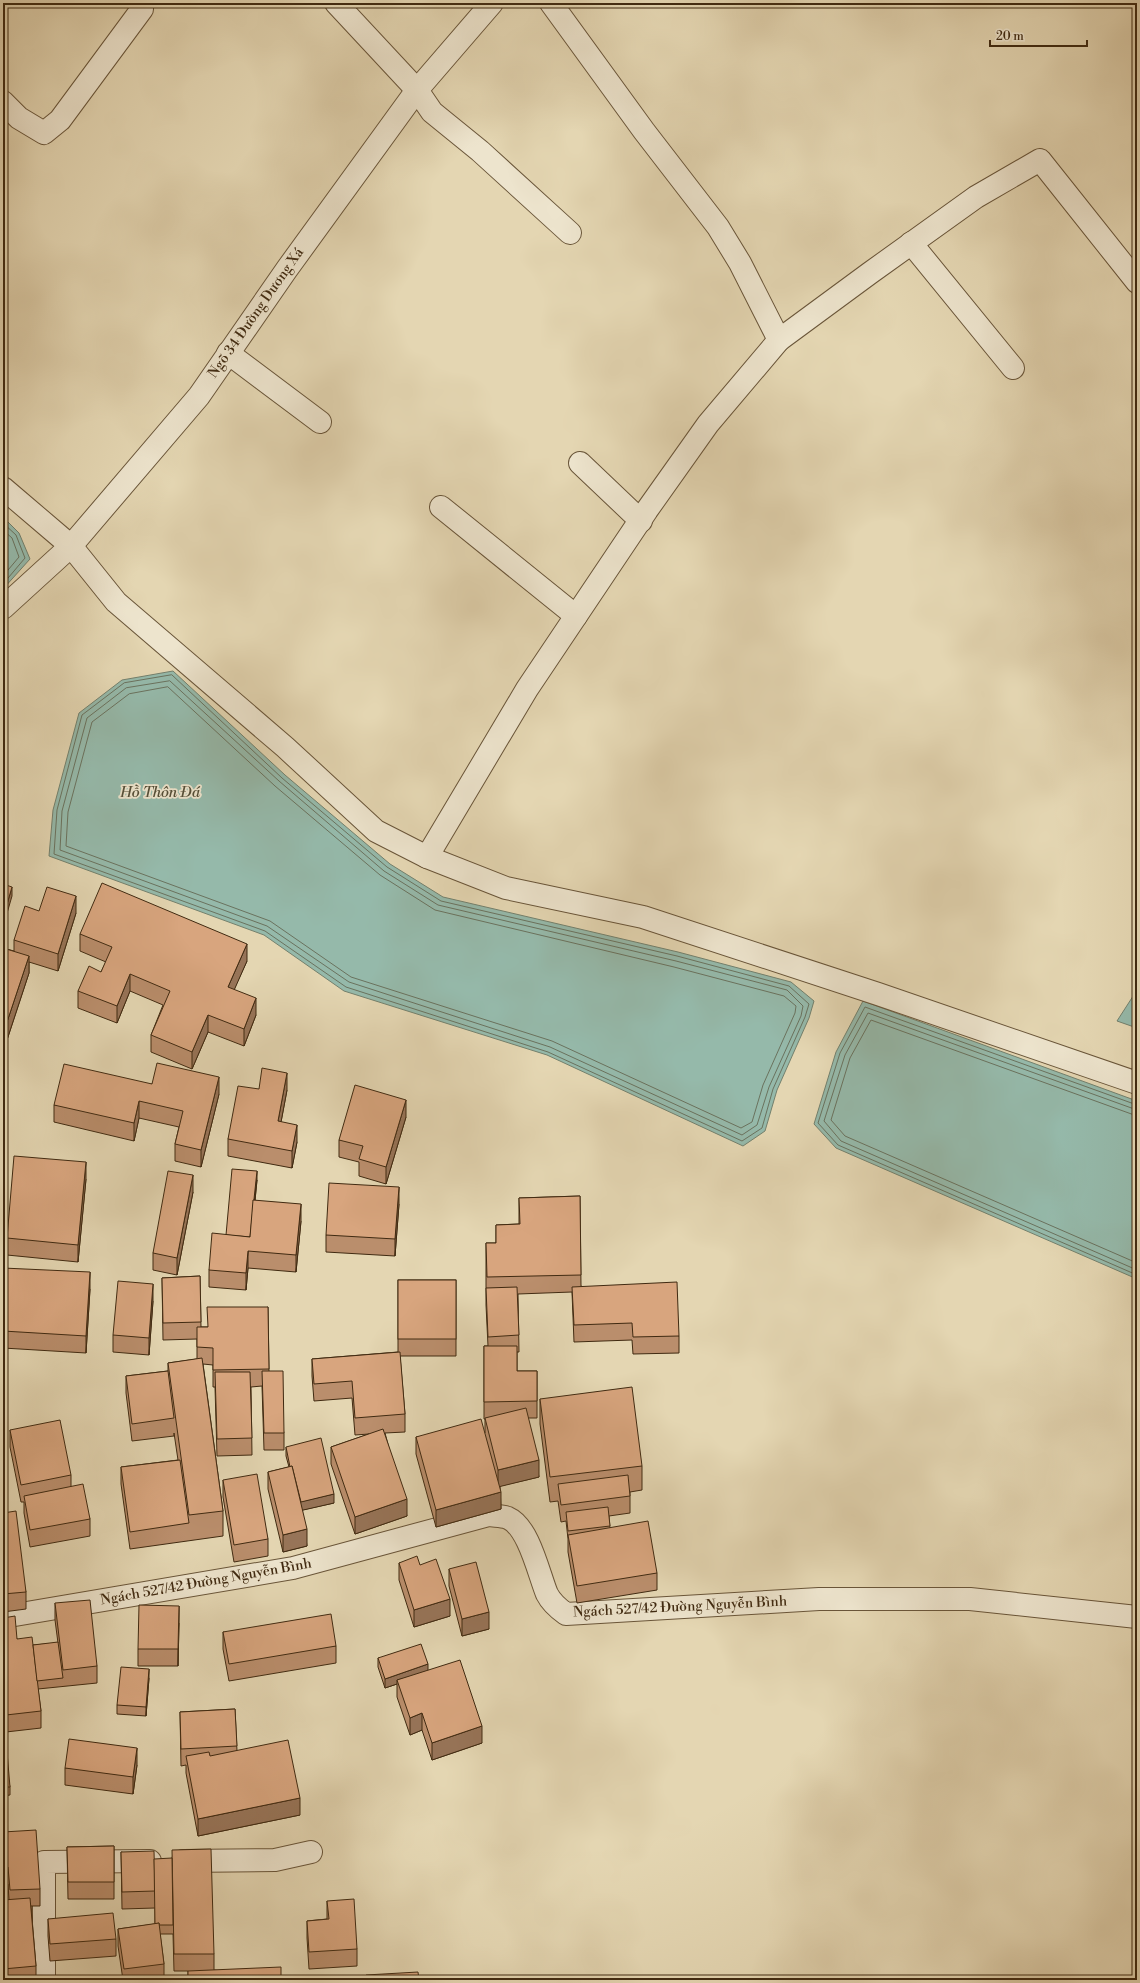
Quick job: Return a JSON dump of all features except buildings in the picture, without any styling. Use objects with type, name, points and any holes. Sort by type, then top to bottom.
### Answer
[{"type":"street","points":[[336,3],[417,90],[432,112],[480,151],[570,233]]},
{"type":"street","name":"Ngõ 34 Đường Dương Xá","points":[[3,608],[71,546],[198,396],[286,268],[417,90],[492,3]]},
{"type":"street","points":[[551,3],[644,131],[718,227],[740,263],[778,340]]},
{"type":"street","points":[[3,102],[19,118],[44,133],[60,120],[142,9]]},
{"type":"street","points":[[427,857],[527,689],[576,616],[708,424],[778,340],[976,197],[1040,160],[1137,282]]},
{"type":"street","points":[[911,243],[1013,368]]},
{"type":"street","points":[[228,353],[320,422]]},
{"type":"street","points":[[580,463],[641,521]]},
{"type":"street","points":[[3,488],[71,546],[116,602],[285,747],[376,831],[427,857],[506,888],[643,917],[878,994],[1137,1083]]},
{"type":"street","points":[[441,507],[576,616]]},
{"type":"street","name":"Ngách 527/42 Đường Nguyễn Bình","points":[[3,1617],[293,1568],[489,1515],[508,1518],[518,1526],[535,1556],[548,1595],[558,1608],[566,1614],[819,1599],[970,1599],[1137,1617]]},
{"type":"street","points":[[44,1980],[44,1862],[275,1860],[311,1852]]},
{"type":"water","points":[[3,517],[19,533],[30,559],[3,589]]},
{"type":"water","name":"Hồ Thôn Đá","points":[[173,671],[285,775],[390,864],[443,897],[678,952],[791,982],[814,1001],[809,1018],[777,1090],[765,1131],[743,1146],[547,1055],[344,991],[264,935],[49,856],[53,810],[79,713],[122,680]]},
{"type":"water","points":[[1137,990],[1137,1028],[1117,1021]]},
{"type":"water","points":[[863,1001],[1137,1101],[1137,1279],[836,1148],[814,1124],[836,1052]]}]
